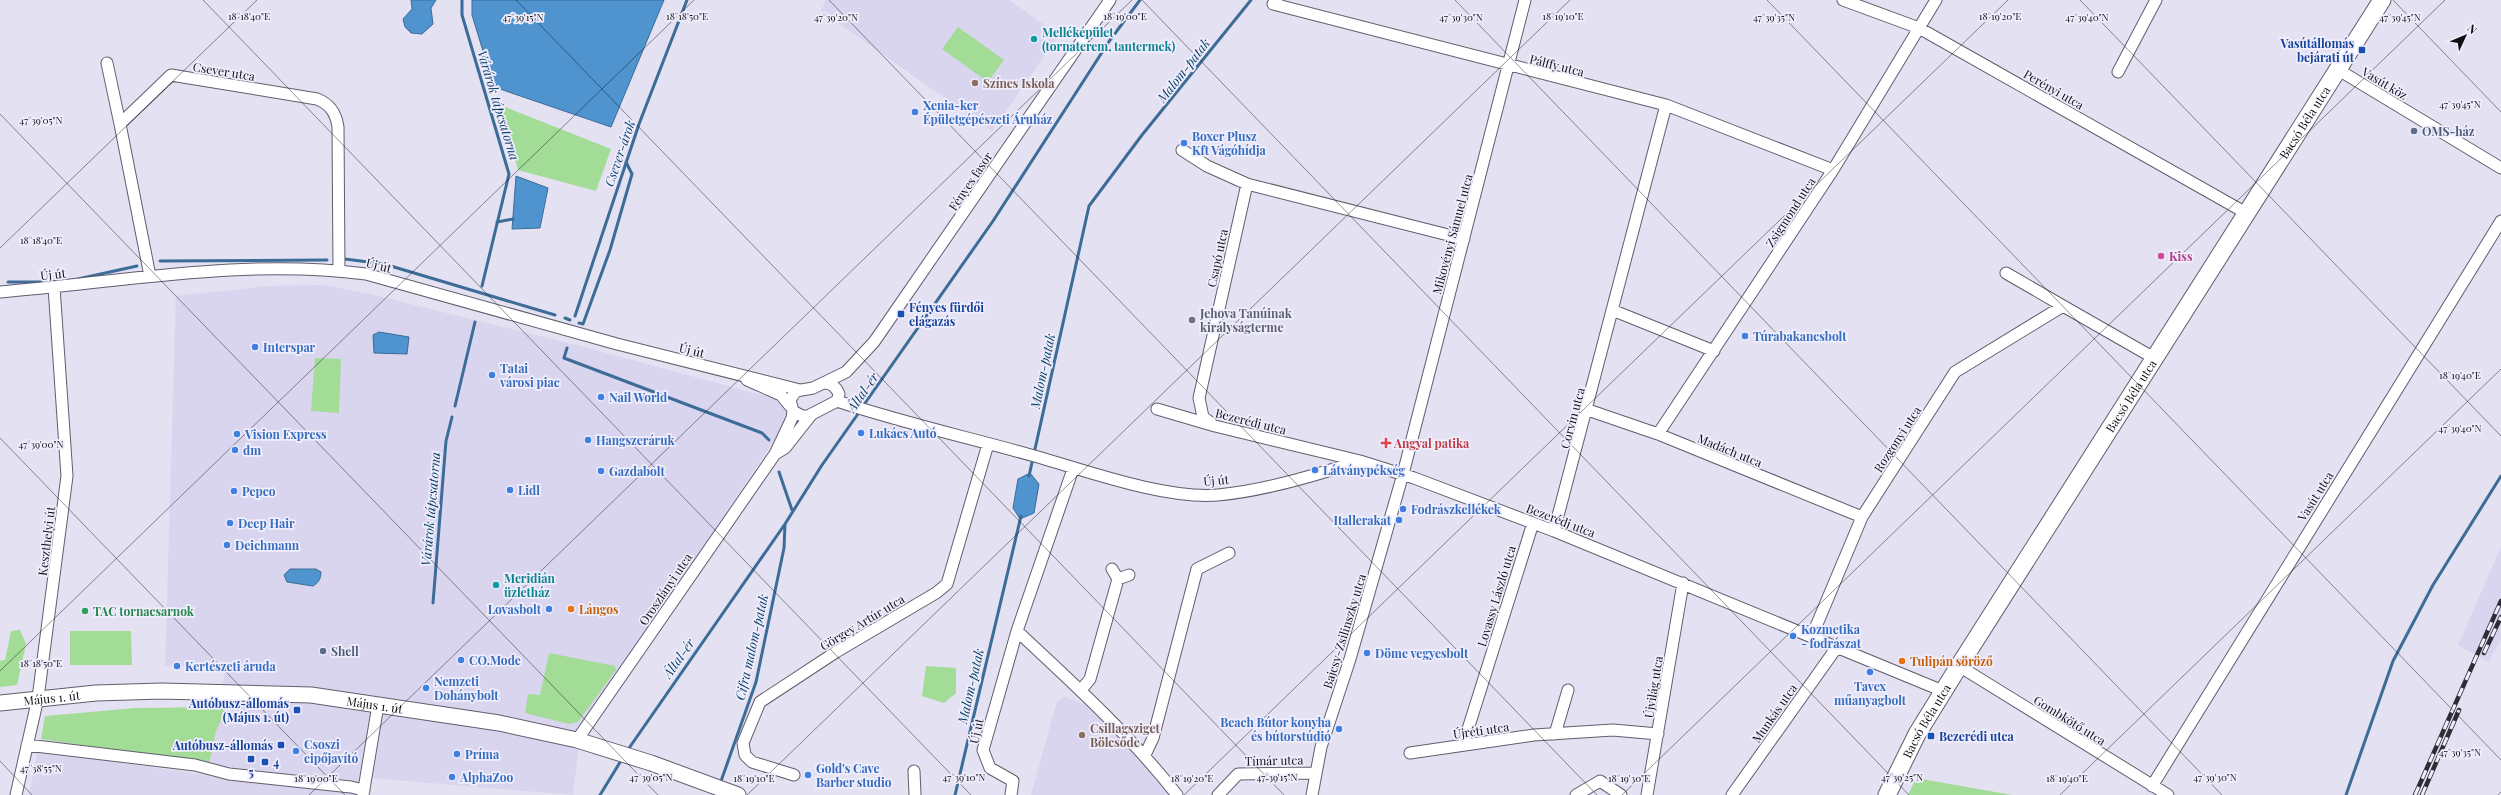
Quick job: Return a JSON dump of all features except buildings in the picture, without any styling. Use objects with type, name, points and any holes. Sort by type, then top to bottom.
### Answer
[{"type":"main road","name":"Bacsó Béla utca","points":[[1887,795],[1917,734],[1943,691],[2382,0]]},
{"type":"main road","name":"Május 1. út","points":[[0,703],[38,698],[162,691],[240,691],[311,695],[499,722],[577,740],[636,758],[734,793]]},
{"type":"street","name":"Fényes fasor","points":[[800,390],[813,388],[846,372],[865,353],[897,311],[1110,0]]},
{"type":"street","name":"Pálffy utca","points":[[1277,0],[1273,4],[1509,67],[1666,106],[1833,170]]},
{"type":"street","name":"Mikovényi Sámuel utca","points":[[1403,474],[1509,67],[1525,0]]},
{"type":"street","name":"Perényi utca","points":[[1843,0],[1919,28],[2246,213]]},
{"type":"street","name":"Zsigmond utca","points":[[1658,434],[1833,170],[1936,0]]},
{"type":"street","points":[[2118,72],[2156,0]]},
{"type":"street","points":[[107,63],[150,276]]},
{"type":"street","name":"Vasút köz","points":[[2337,69],[2501,168]]},
{"type":"street","name":"Csever utca","points":[[120,124],[171,75],[317,99],[324,102],[336,116],[338,127],[339,271]]},
{"type":"street","name":"Corvin utca","points":[[1554,531],[1588,410],[1612,310],[1666,106]]},
{"type":"street","points":[[1182,150],[1207,166],[1247,184],[1464,239]]},
{"type":"street","name":"Csapó utca","points":[[1215,426],[1203,417],[1199,398],[1247,184]]},
{"type":"street","name":"Vasút utca","points":[[2152,786],[2501,221]]},
{"type":"street","name":"Új út","points":[[0,292],[150,276],[276,268],[366,274],[741,376],[758,378],[800,390]]},
{"type":"street","points":[[2006,273],[2154,358]]},
{"type":"street","name":"Keszthelyi út","points":[[16,795],[38,698],[67,476],[54,287]]},
{"type":"street","name":"Rozgonyi utca","points":[[1812,636],[1862,517],[1956,372],[2063,306]]},
{"type":"street","points":[[1612,310],[1714,351]]},
{"type":"street","name":"Fényes fasor","points":[[837,396],[846,372]]},
{"type":"street","name":"Új út","points":[[741,376],[755,385],[781,395],[792,409]]},
{"type":"street","name":"Új út","points":[[824,383],[831,384],[837,396],[849,406],[1032,456],[1073,469],[1140,486],[1194,495],[1218,495],[1310,477],[1360,461]]},
{"type":"street","name":"Oroszlányi utca","points":[[577,740],[775,454],[792,418],[792,397],[800,390]]},
{"type":"street","points":[[792,409],[802,416],[811,415],[837,396]]},
{"type":"street","name":"Bezerédj utca","points":[[1157,409],[1215,426],[1360,461],[1403,474],[1554,531],[1943,691]]},
{"type":"street","name":"Madách utca","points":[[1588,410],[1658,434],[1862,517]]},
{"type":"street","name":"Oroszlányi utca","points":[[775,454],[785,448],[811,415]]},
{"type":"street","name":"Görgey Artúr utca","points":[[794,775],[752,762],[745,755],[743,743],[760,702],[836,652],[936,593],[947,584],[988,444]]},
{"type":"street","name":"Új út","points":[[1011,795],[1013,781],[990,768],[983,750],[1017,631],[1073,469]]},
{"type":"street","name":"Bajcsy-Zsilinszky utca","points":[[1312,795],[1321,748],[1350,659],[1403,474]]},
{"type":"street","name":"Lovassy László utca","points":[[1463,745],[1533,523]]},
{"type":"street","points":[[1145,755],[1153,738],[1197,569],[1229,553]]},
{"type":"street","points":[[1081,690],[1090,678],[1118,579],[1112,569]]},
{"type":"street","points":[[1118,579],[1129,575]]},
{"type":"street","name":"Újvilág utca","points":[[1647,795],[1683,583]]},
{"type":"street","points":[[1017,631],[1081,690],[1145,755],[1177,795]]},
{"type":"street","name":"Munkás utca","points":[[1732,795],[1837,647]]},
{"type":"street","name":"Gombkötő utca","points":[[1959,666],[2168,795]]},
{"type":"street","points":[[1555,734],[1568,690]]},
{"type":"street","points":[[27,745],[195,765],[229,774],[351,787],[363,793],[378,705]]},
{"type":"street","name":"Újréti utca","points":[[1410,753],[1555,734],[1613,730],[1658,734]]},
{"type":"street","points":[[914,771],[915,795]]},
{"type":"street","name":"Tímár utca","points":[[1218,795],[1238,774],[1315,773]]},
{"type":"street","points":[[1576,795],[1600,781],[1621,795]]},
{"type":"shaded area","name":"Színes Iskola","points":[[826,0],[1009,0],[1059,35],[992,131],[821,11]]},
{"type":"shaded area","points":[[323,285],[370,294],[584,347],[798,405],[581,728],[573,795],[359,777],[357,795],[29,795],[38,750],[204,775],[226,667],[165,666],[176,296],[267,286]]},
{"type":"shaded area","points":[[2501,547],[2501,640],[2488,662],[2458,645]]},
{"type":"shaded area","name":"Csillagsziget Bölcsőde","points":[[1064,697],[1087,705],[1146,764],[1171,795],[1031,795],[1057,701]]},
{"type":"green space","points":[[958,27],[1004,60],[988,82],[942,49]]},
{"type":"green space","points":[[500,105],[611,149],[596,191],[518,170]]},
{"type":"green space","points":[[315,358],[341,359],[339,413],[311,411]]},
{"type":"green space","points":[[20,630],[26,644],[17,685],[0,687],[0,661],[5,660],[11,631]]},
{"type":"green space","points":[[70,631],[131,631],[132,665],[70,665]]},
{"type":"green space","points":[[549,653],[615,666],[616,670],[578,722],[569,724],[525,713],[528,694],[540,695]]},
{"type":"green space","points":[[926,666],[956,668],[956,693],[944,703],[922,696]]},
{"type":"green space","points":[[227,707],[216,731],[209,764],[41,739],[45,716],[136,708]]},
{"type":"green space","points":[[1916,778],[2012,795],[1908,795]]},
{"type":"water","points":[[411,0],[436,0],[431,8],[433,24],[422,34],[411,33],[405,27],[403,19],[412,9]]},
{"type":"water","points":[[472,0],[664,0],[611,127],[494,87],[472,15]]},
{"type":"water","points":[[516,176],[548,188],[540,228],[512,229]]},
{"type":"water","points":[[379,332],[409,337],[407,354],[374,353],[373,335]]},
{"type":"water","points":[[1030,473],[1039,484],[1034,513],[1020,519],[1013,508],[1018,479]]},
{"type":"water","points":[[290,569],[316,569],[321,572],[320,579],[313,586],[287,582],[284,575]]},
{"type":"waterway","name":"Várárok tápcsatorna","points":[[462,0],[462,15],[509,174],[482,286]]},
{"type":"waterway","name":"Csever-árok","points":[[575,316],[639,124],[687,0]]},
{"type":"waterway","name":"Által-ér","points":[[863,406],[993,221],[1110,40],[1140,0]]},
{"type":"waterway","name":"Malom-patak","points":[[1029,476],[1089,206],[1142,135],[1251,0]]},
{"type":"waterway","points":[[579,323],[583,324],[610,250],[632,174],[626,162]]},
{"type":"waterway","points":[[497,222],[513,219]]},
{"type":"waterway","points":[[345,259],[384,264],[555,315]]},
{"type":"waterway","points":[[160,261],[327,260]]},
{"type":"waterway","points":[[78,279],[137,266]]},
{"type":"waterway","points":[[8,282],[55,282]]},
{"type":"waterway","points":[[565,318],[570,320]]},
{"type":"waterway","name":"Várárok tápcsatorna","points":[[455,406],[475,322]]},
{"type":"waterway","points":[[567,348],[564,358],[762,433],[769,440]]},
{"type":"waterway","name":"Által-ér","points":[[627,751],[785,524],[822,465],[860,411]]},
{"type":"waterway","name":"Várárok tápcsatorna","points":[[433,603],[446,441],[452,417]]},
{"type":"waterway","points":[[779,472],[792,510]]},
{"type":"waterway","points":[[2346,795],[2393,661],[2433,585],[2501,476]]},
{"type":"waterway","name":"Malom-patak","points":[[955,795],[1021,516]]},
{"type":"waterway","name":"Cifra malom-patak","points":[[720,784],[756,682],[784,548],[785,524]]},
{"type":"waterway","name":"Által-ér","points":[[600,795],[622,759]]},
{"type":"railway","points":[[2415,795],[2501,601]]},
{"type":"railway","points":[[2484,653],[2501,617]]},
{"type":"railway","points":[[2422,795],[2459,710]]},
{"type":"place","name":"Melléképület (tornaterem, tantermek)","points":[[1034,39]]},
{"type":"place","name":"Vasútállomás bejárati út","points":[[2362,50]]},
{"type":"place","name":"Színes Iskola","points":[[975,83]]},
{"type":"place","name":"Xenia-ker Épületgépészeti Áruház","points":[[915,112]]},
{"type":"place","name":"OMS-ház","points":[[2414,131]]},
{"type":"place","name":"Boxer Plusz Kft Vágóhídja","points":[[1184,143]]},
{"type":"place","name":"Kiss","points":[[2161,256]]},
{"type":"place","name":"Fényes fürdői elágazás","points":[[901,314]]},
{"type":"place","name":"Jehova Tanúinak királyságterme","points":[[1192,320]]},
{"type":"place","name":"Túrabakancsbolt","points":[[1745,336]]},
{"type":"place","name":"Interspar","points":[[255,347]]},
{"type":"place","name":"Tatai városi piac","points":[[492,375]]},
{"type":"place","name":"Nail World","points":[[601,397]]},
{"type":"place","name":"Lukács Autó","points":[[861,433]]},
{"type":"place","name":"Vision Express","points":[[237,434]]},
{"type":"place","name":"Hangszeráruk","points":[[588,440]]},
{"type":"place","name":"Angyal patika","points":[[1386,443]]},
{"type":"place","name":"dm","points":[[235,450]]},
{"type":"place","name":"Látványpékség","points":[[1315,470]]},
{"type":"place","name":"Gazdabolt","points":[[601,471]]},
{"type":"place","name":"Lidl","points":[[510,490]]},
{"type":"place","name":"Pepco","points":[[234,491]]},
{"type":"place","name":"Fodrászkellékek","points":[[1403,509]]},
{"type":"place","name":"Itallerakat","points":[[1399,520]]},
{"type":"place","name":"Deep Hair","points":[[230,523]]},
{"type":"place","name":"Deichmann","points":[[227,545]]},
{"type":"place","name":"Meridián üzletház","points":[[496,585]]},
{"type":"place","name":"Lovasbolt","points":[[549,609]]},
{"type":"place","name":"Lángos","points":[[571,609]]},
{"type":"place","name":"TAC tornacsarnok","points":[[85,611]]},
{"type":"place","name":"Kozmetika - fodrászat","points":[[1793,636]]},
{"type":"place","name":"Shell","points":[[323,651]]},
{"type":"place","name":"Döme vegyesbolt","points":[[1367,653]]},
{"type":"place","name":"CO.Mode","points":[[461,660]]},
{"type":"place","name":"Tulipán söröző","points":[[1902,661]]},
{"type":"place","name":"Kertészeti áruda","points":[[177,666]]},
{"type":"place","name":"Tavex műanyagbolt","points":[[1870,672]]},
{"type":"place","name":"Nemzeti Dohánybolt","points":[[426,688]]},
{"type":"place","name":"Autóbusz-állomás (Május 1. út)","points":[[297,710]]},
{"type":"place","name":"Beach Bútor konyha és bútorstúdió","points":[[1339,729]]},
{"type":"place","name":"Csillagsziget Bölcsőde","points":[[1082,735]]},
{"type":"place","name":"Bezerédi utca","points":[[1931,736]]},
{"type":"place","name":"Autóbusz-állomás","points":[[281,745]]},
{"type":"place","name":"Csoszi cipőjavító","points":[[296,751]]},
{"type":"place","name":"Príma","points":[[457,754]]},
{"type":"place","name":"5","points":[[251,759]]},
{"type":"place","name":"4","points":[[265,762]]},
{"type":"place","name":"Gold's Cave Barber studio","points":[[808,775]]},
{"type":"place","name":"AlphaZoo","points":[[452,777]]}]
